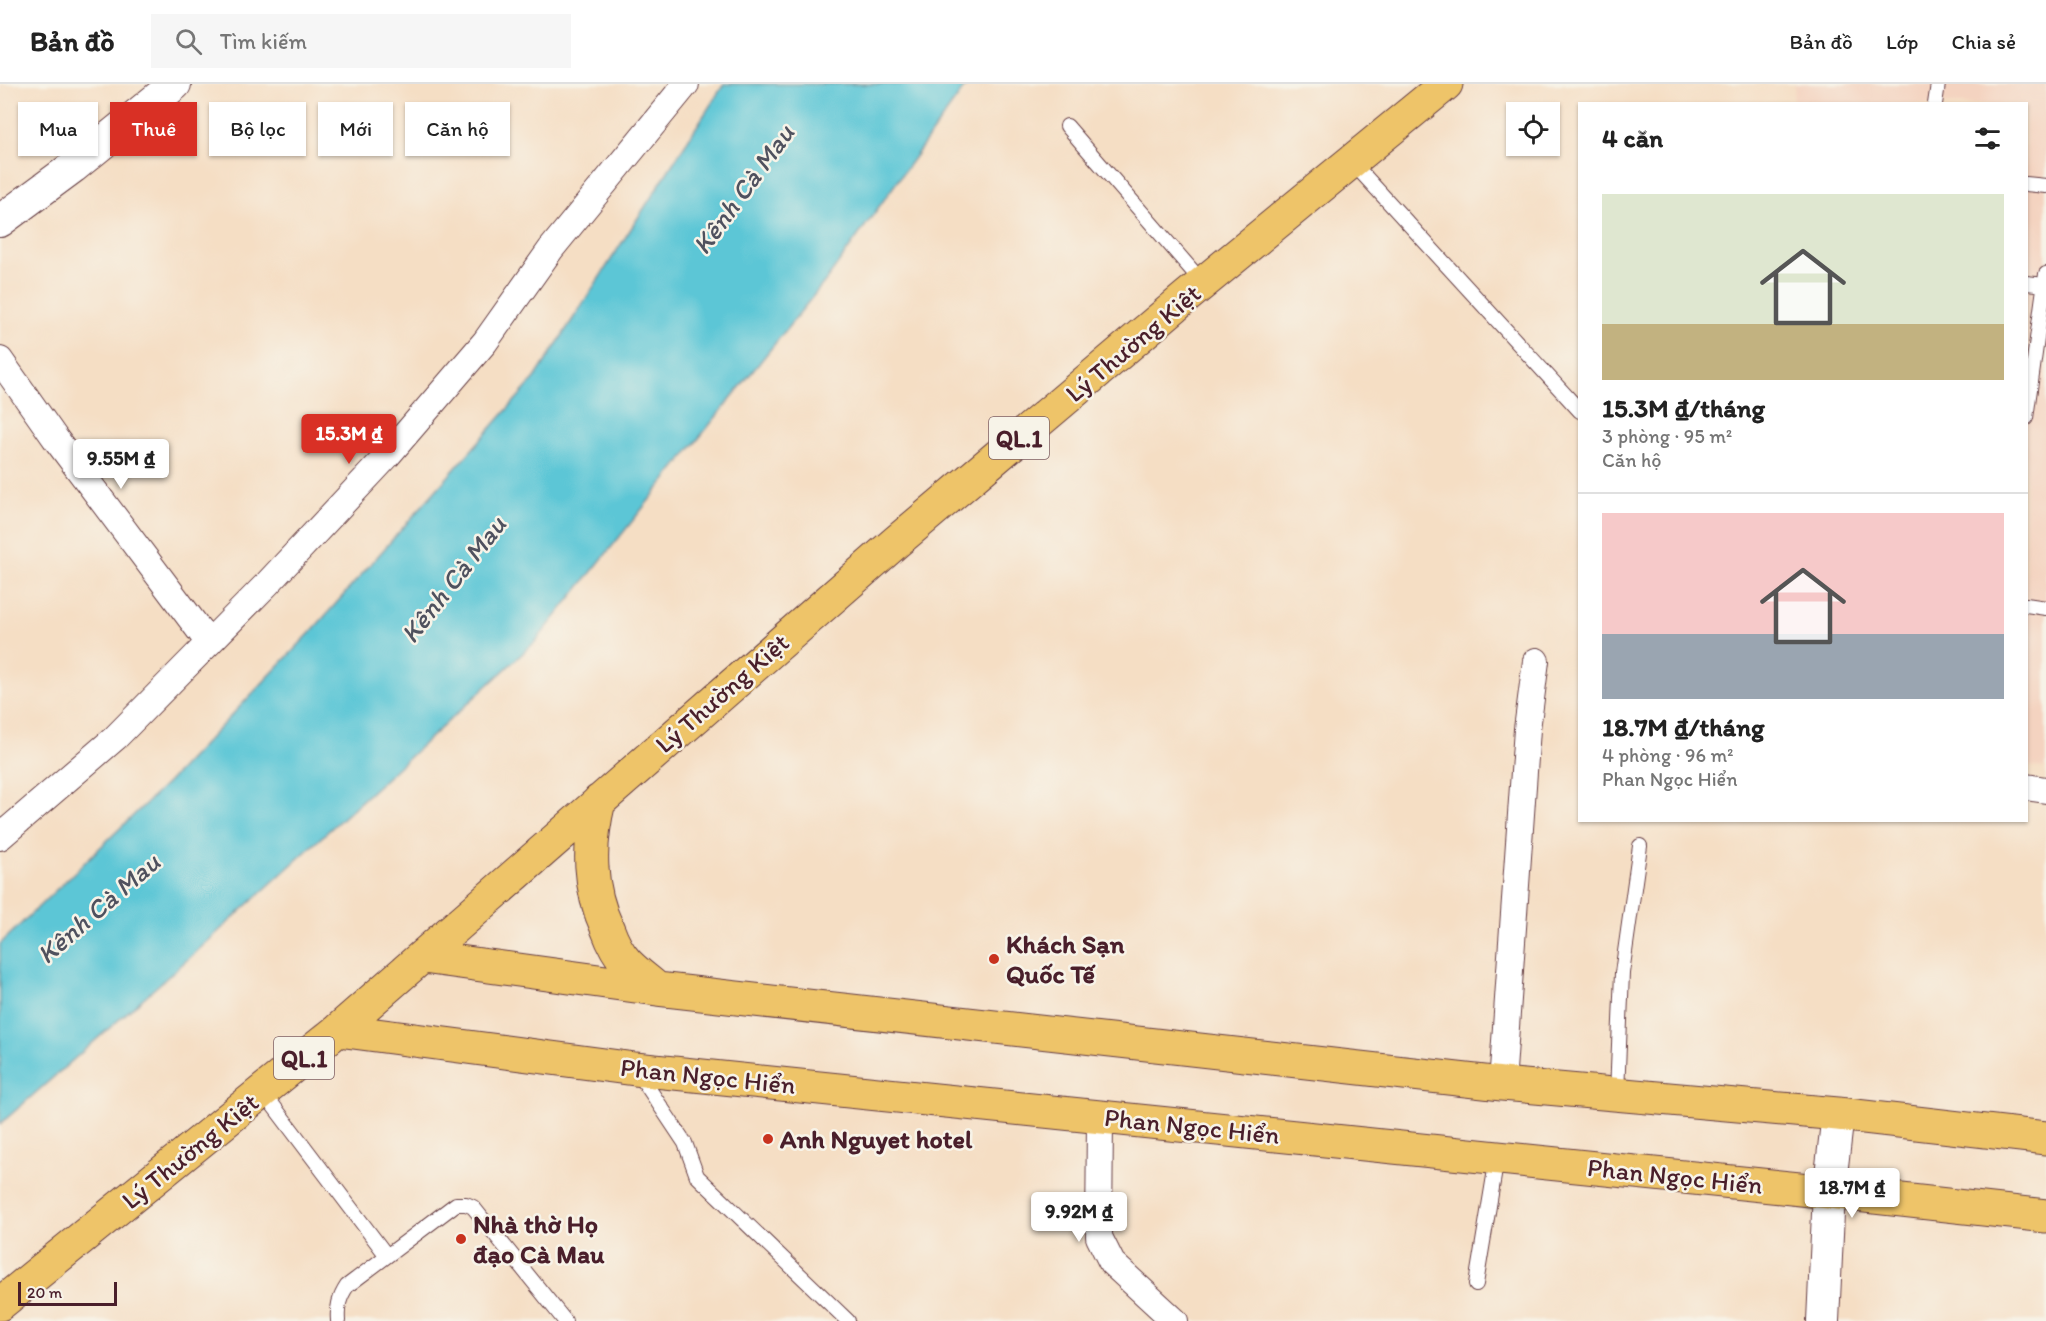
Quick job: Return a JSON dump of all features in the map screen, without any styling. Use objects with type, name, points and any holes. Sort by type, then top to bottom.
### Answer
[{"type":"highway","name":"Lý Thường Kiệt","points":[[0,1304],[338,1030],[896,542],[1203,283],[1446,84]]},
{"type":"highway","points":[[599,801],[592,827],[590,855],[592,883],[599,912],[626,962],[657,989]]},
{"type":"highway","points":[[423,957],[657,989],[1502,1084],[1838,1114],[2046,1138]]},
{"type":"highway","name":"Phan Ngọc Hiển","points":[[338,1030],[635,1069],[2046,1216]]},
{"type":"street","points":[[0,221],[73,167],[175,84]]},
{"type":"street","points":[[0,837],[115,738],[209,644],[363,482],[433,405],[485,342],[551,249],[686,84]]},
{"type":"street","points":[[0,360],[55,438],[209,644]]},
{"type":"street","points":[[1502,1084],[1527,729],[1536,661]]},
{"type":"street","points":[[2028,787],[2046,790]]},
{"type":"street","points":[[1823,1321],[1829,1192],[1838,1114]]},
{"type":"street","points":[[1100,1117],[1099,1237],[1112,1263],[1175,1321]]},
{"type":"lane","points":[[1935,102],[1938,84]]},
{"type":"lane","points":[[1067,126],[1203,283]]},
{"type":"lane","points":[[1351,160],[1578,409]]},
{"type":"lane","points":[[2028,184],[2046,186]]},
{"type":"lane","points":[[2028,283],[2045,280],[2030,363],[2028,390]]},
{"type":"lane","points":[[2028,605],[2046,608]]},
{"type":"lane","points":[[1617,1093],[1623,973],[1640,846]]},
{"type":"lane","points":[[635,1069],[685,1143],[697,1176],[848,1321]]},
{"type":"lane","points":[[263,1092],[387,1256]]},
{"type":"lane","points":[[1476,1284],[1497,1158]]},
{"type":"lane","points":[[338,1321],[339,1298],[347,1286],[456,1204],[473,1207],[565,1321]]},
{"type":"shaded area","points":[[1795,84],[2046,84],[2046,768],[2028,766],[2028,102],[1793,102]]},
{"type":"water","name":"Kênh Cà Mau","points":[[724,84],[967,84],[830,275],[536,641],[196,952],[0,1124],[0,944],[167,783],[310,633],[535,378]]},
{"type":"place","name":"Khách Sạn Quốc Tế","points":[[994,959]]},
{"type":"place","name":"Anh Nguyet hotel","points":[[768,1139]]},
{"type":"place","name":"Nhà thờ Họ đạo Cà Mau","points":[[461,1239]]}]
